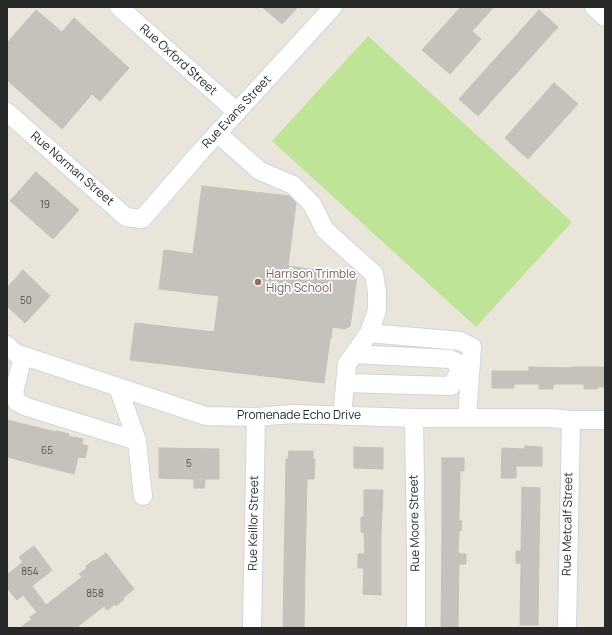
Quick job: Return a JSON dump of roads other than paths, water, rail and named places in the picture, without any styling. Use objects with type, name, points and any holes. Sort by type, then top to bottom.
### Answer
[{"type":"street","name":"Rue Oxford Street","points":[[120,7],[237,112]]},
{"type":"street","name":"Rue Evans Street","points":[[142,219],[333,7]]},
{"type":"street","points":[[594,7],[605,17]]},
{"type":"street","name":"Rue Norman Street","points":[[7,112],[126,217],[142,219]]},
{"type":"street","points":[[218,133],[260,172],[293,185],[312,204],[325,230],[374,274],[377,292],[376,310],[369,334],[347,364],[342,416]]},
{"type":"street","points":[[369,334],[460,341],[472,347],[467,418]]},
{"type":"street","name":"Promenade Echo Drive","points":[[7,345],[14,353],[206,416],[256,417],[292,414],[414,418],[551,418],[571,420],[605,420]]},
{"type":"street","points":[[345,384],[450,386],[458,374],[458,363],[450,359],[354,354]]},
{"type":"street","points":[[23,356],[14,392],[18,402],[27,407],[137,441]]},
{"type":"street","points":[[118,387],[137,441],[143,496]]},
{"type":"street","name":"Rue Keillor Street","points":[[248,622],[256,417]]},
{"type":"street","name":"Rue Moore Street","points":[[414,418],[416,628]]},
{"type":"street","name":"Rue Metcalf Street","points":[[567,628],[571,420]]},
{"type":"place","name":"Harrison Trimble High School","points":[[258,282]]}]
